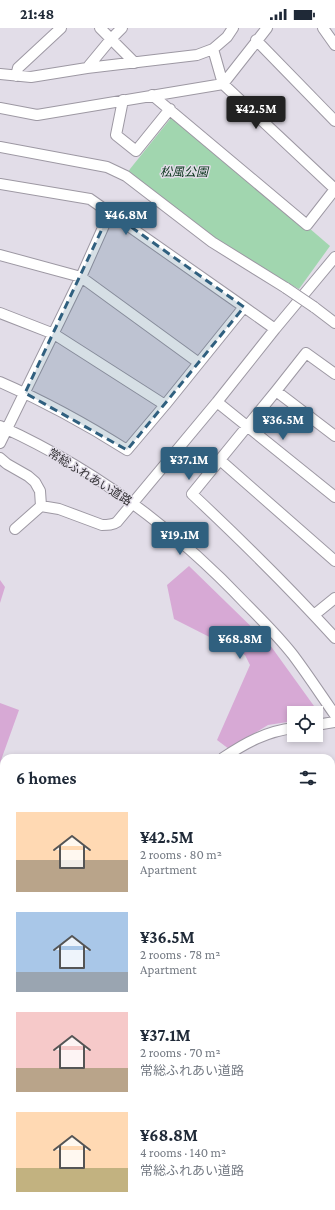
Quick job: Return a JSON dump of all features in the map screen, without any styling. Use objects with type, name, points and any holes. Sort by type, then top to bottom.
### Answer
[{"type":"street","points":[[16,76],[18,68],[61,28]]},
{"type":"street","points":[[100,28],[135,63]]},
{"type":"street","points":[[87,68],[122,28]]},
{"type":"street","points":[[0,74],[30,77],[87,68],[197,55],[213,49],[233,28]]},
{"type":"street","points":[[0,108],[36,114],[223,84],[266,28]]},
{"type":"street","points":[[323,28],[335,45]]},
{"type":"street","points":[[256,40],[335,121]]},
{"type":"street","points":[[152,95],[307,225],[335,189],[223,84],[213,49]]},
{"type":"street","points":[[123,100],[116,135],[136,151],[170,109]]},
{"type":"street","points":[[0,146],[107,167],[126,176],[212,242],[286,288],[335,323]]},
{"type":"street","points":[[0,184],[90,199],[275,329]]},
{"type":"street","points":[[0,443],[4,428],[25,393],[54,334],[110,212]]},
{"type":"street","points":[[0,255],[81,277],[199,363]]},
{"type":"street","points":[[41,506],[59,509],[102,525],[114,524],[217,402],[335,257]]},
{"type":"street","points":[[0,382],[25,393],[91,428],[127,450],[244,307]]},
{"type":"street","points":[[0,313],[54,334],[165,405]]},
{"type":"street","points":[[335,374],[306,353],[192,494],[249,547],[335,638]]},
{"type":"street","points":[[276,392],[335,436]]},
{"type":"street","points":[[217,402],[335,497]]},
{"type":"street","name":"常総ふれあい道路","points":[[4,428],[74,464],[102,482],[132,503],[181,542],[222,578],[260,618],[292,655],[335,715]]},
{"type":"street","points":[[0,458],[35,482],[40,490],[41,506]]},
{"type":"street","points":[[220,460],[335,561]]},
{"type":"street","points":[[15,529],[41,506]]},
{"type":"street","points":[[314,615],[335,598]]},
{"type":"street","points":[[323,724],[335,722]]},
{"type":"street","points":[[231,754],[262,736],[287,729]]},
{"type":"highlighted area","points":[[110,212],[244,307],[127,450],[25,393]]},
{"type":"green space","name":"松風公園","points":[[175,113],[330,246],[299,289],[212,242],[126,176]]},
{"type":"building","points":[[189,566],[270,645],[314,706],[287,706],[287,722],[268,725],[229,749],[217,740],[250,665],[245,655],[174,619],[167,585]]},
{"type":"building","points":[[0,580],[5,587],[0,603]]},
{"type":"building","points":[[0,703],[19,710],[3,754],[0,754]]}]
